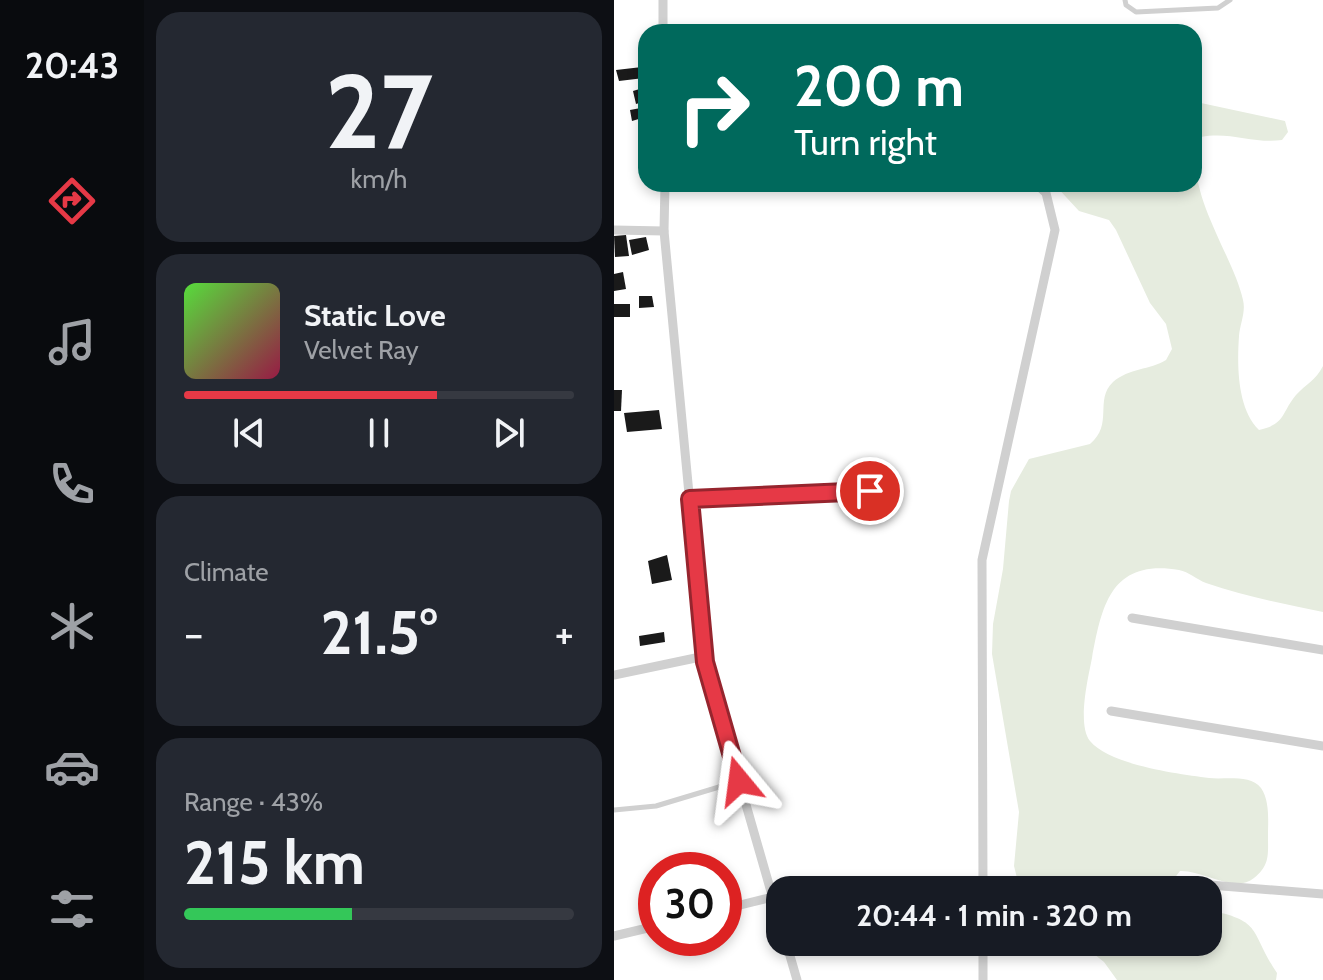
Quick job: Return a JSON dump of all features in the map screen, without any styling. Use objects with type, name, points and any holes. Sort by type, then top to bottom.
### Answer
[{"type":"street","points":[[663,0],[663,24]]},
{"type":"street","points":[[665,192],[664,231],[705,656],[767,876]]},
{"type":"street","points":[[983,876],[982,560],[1055,230],[1045,192]]},
{"type":"street","points":[[614,230],[664,231]]},
{"type":"street","points":[[1132,618],[1323,650]]},
{"type":"street","points":[[614,675],[705,656]]},
{"type":"street","points":[[1111,711],[1323,746]]},
{"type":"street","points":[[1222,886],[1323,894]]},
{"type":"street","points":[[742,905],[766,899]]},
{"type":"street","points":[[614,936],[638,930]]},
{"type":"street","points":[[790,956],[797,980]]},
{"type":"street","points":[[983,956],[983,980]]},
{"type":"lane","points":[[1125,0],[1126,5],[1136,12],[1218,8],[1230,0]]},
{"type":"lane","points":[[690,499],[870,491]]},
{"type":"lane","points":[[614,810],[656,806],[739,781]]},
{"type":"shaded area","points":[[1202,103],[1285,121],[1288,132],[1282,140],[1272,141],[1202,137]]},
{"type":"shaded area","points":[[1061,192],[1201,192],[1243,300],[1238,348],[1240,386],[1246,411],[1259,430],[1279,421],[1296,395],[1323,366],[1323,612],[1235,592],[1179,570],[1156,568],[1138,572],[1124,579],[1106,604],[1088,677],[1084,724],[1090,741],[1100,749],[1145,767],[1209,778],[1244,779],[1261,788],[1267,805],[1267,859],[1254,878],[1238,884],[1222,881],[1222,876],[1180,871],[1176,876],[1016,876],[1014,866],[1019,812],[992,654],[993,624],[1003,569],[1011,491],[1029,459],[1090,444],[1101,428],[1105,396],[1113,382],[1126,374],[1166,360],[1172,349],[1166,324],[1150,303],[1109,220],[1079,211]]},
{"type":"shaded area","points":[[1222,913],[1238,919],[1253,930],[1277,973],[1276,980],[1117,980],[1096,956],[1222,956]]},
{"type":"building","points":[[638,67],[638,79],[619,81],[616,70]]},
{"type":"building","points":[[638,89],[638,103],[636,104],[633,91]]},
{"type":"building","points":[[638,108],[638,119],[632,121],[630,110]]},
{"type":"building","points":[[626,235],[629,256],[615,257],[614,236]]},
{"type":"building","points":[[646,237],[649,250],[632,255],[629,240]]},
{"type":"building","points":[[623,272],[626,289],[614,291],[614,274]]},
{"type":"building","points":[[639,296],[652,296],[654,307],[639,308]]},
{"type":"building","points":[[614,304],[630,304],[630,317],[614,317]]},
{"type":"building","points":[[614,390],[622,390],[621,411],[614,411]]},
{"type":"building","points":[[659,410],[662,429],[627,432],[624,413]]},
{"type":"building","points":[[667,555],[672,580],[652,584],[648,561]]},
{"type":"building","points":[[664,632],[665,642],[640,646],[639,636]]},
{"type":"route","points":[[739,781],[705,662],[690,499],[870,491]]}]
